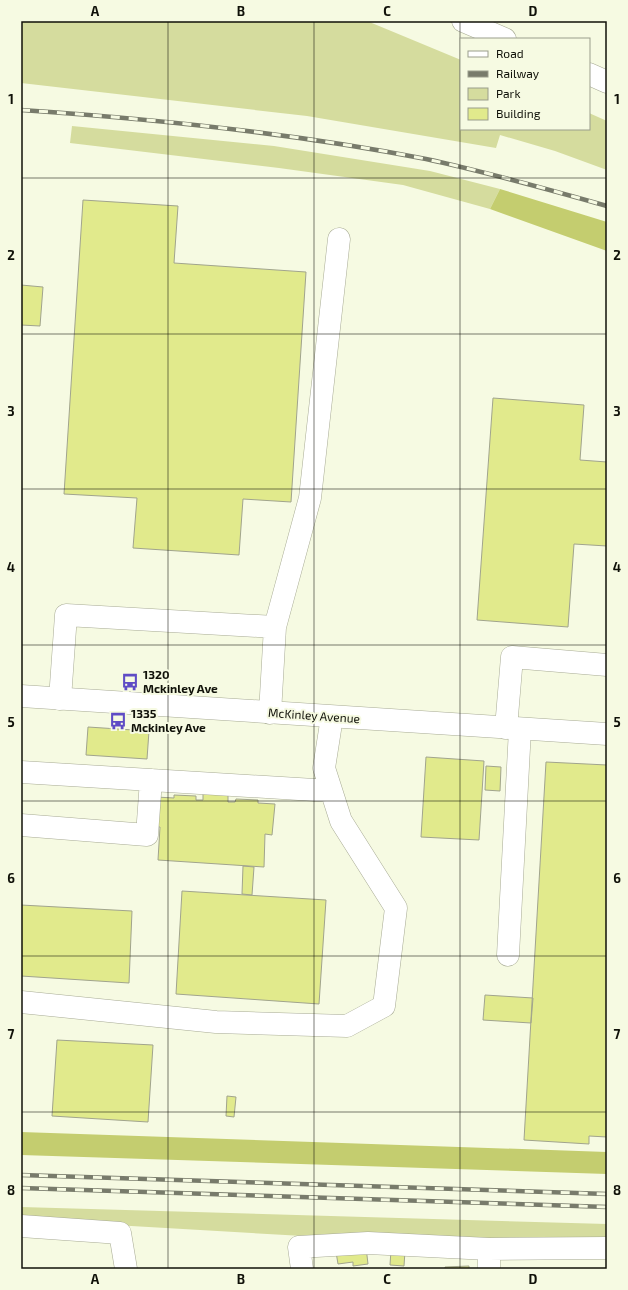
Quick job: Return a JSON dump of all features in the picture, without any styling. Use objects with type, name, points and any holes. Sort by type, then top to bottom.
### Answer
[{"type":"main road","points":[[463,21],[503,38]]},
{"type":"main road","points":[[590,74],[607,82]]},
{"type":"main road","points":[[270,713],[275,627],[310,498],[339,239]]},
{"type":"main road","points":[[60,699],[66,615],[275,627]]},
{"type":"main road","points":[[508,955],[513,729],[512,658],[607,665]]},
{"type":"main road","name":"McKinley Avenue","points":[[21,696],[607,734]]},
{"type":"main road","points":[[21,1002],[216,1022],[347,1026],[384,1006],[396,908],[340,821],[324,768],[332,717]]},
{"type":"main road","points":[[21,772],[331,791]]},
{"type":"main road","points":[[21,825],[147,835],[151,780]]},
{"type":"main road","points":[[21,1226],[120,1233],[126,1269]]},
{"type":"main road","points":[[302,1269],[299,1247],[368,1243],[489,1259],[607,1248]]},
{"type":"green space","points":[[21,21],[367,21],[460,60],[460,130],[590,130],[590,113],[607,121],[607,170],[555,151],[500,135],[496,148],[307,116],[21,83]]},
{"type":"green space","points":[[72,126],[274,146],[430,171],[500,189],[490,209],[403,185],[279,168],[70,143]]},
{"type":"green space","points":[[500,189],[607,222],[607,251],[490,209]]},
{"type":"green space","points":[[21,1132],[607,1152],[607,1174],[21,1155]]},
{"type":"green space","points":[[21,1207],[607,1224],[607,1243],[303,1236],[97,1224],[21,1222]]},
{"type":"building","points":[[83,200],[178,206],[174,263],[306,272],[291,502],[243,499],[239,555],[133,548],[137,498],[64,494]]},
{"type":"building","points":[[21,285],[43,287],[40,326],[21,325]]},
{"type":"building","points":[[493,398],[584,405],[580,460],[607,462],[607,546],[574,544],[568,627],[477,620]]},
{"type":"building","points":[[88,727],[149,731],[147,759],[86,755]]},
{"type":"building","points":[[426,757],[484,761],[479,840],[421,837]]},
{"type":"building","points":[[546,762],[607,765],[607,1137],[589,1136],[589,1144],[524,1140]]},
{"type":"building","points":[[486,766],[501,767],[500,791],[485,790]]},
{"type":"building","points":[[203,793],[228,795],[228,802],[235,802],[236,799],[258,800],[258,803],[275,804],[272,835],[265,834],[264,867],[158,860],[160,827],[153,827],[156,797],[174,798],[174,795],[196,796],[196,800],[203,800]]},
{"type":"building","points":[[243,866],[254,867],[252,895],[242,894]]},
{"type":"building","points":[[182,891],[326,900],[319,1004],[176,994]]},
{"type":"building","points":[[21,905],[132,911],[129,983],[21,976]]},
{"type":"building","points":[[485,995],[533,998],[531,1023],[483,1020]]},
{"type":"building","points":[[57,1040],[153,1045],[148,1122],[52,1116]]},
{"type":"building","points":[[227,1096],[236,1097],[234,1117],[226,1116]]},
{"type":"building","points":[[366,1247],[368,1264],[353,1266],[353,1262],[338,1264],[336,1252]]},
{"type":"building","points":[[391,1250],[405,1251],[404,1266],[390,1265]]},
{"type":"building","points":[[469,1266],[469,1269],[445,1269],[445,1267]]},
{"type":"railway","points":[[21,110],[224,128],[275,134],[376,150],[472,169],[607,206]]},
{"type":"railway","points":[[21,1175],[607,1194]]},
{"type":"railway","points":[[21,1188],[607,1207]]},
{"type":"place","name":"1320 Mckinley Ave","points":[[130,682]]},
{"type":"place","name":"1335 Mckinley Ave","points":[[118,721]]}]
